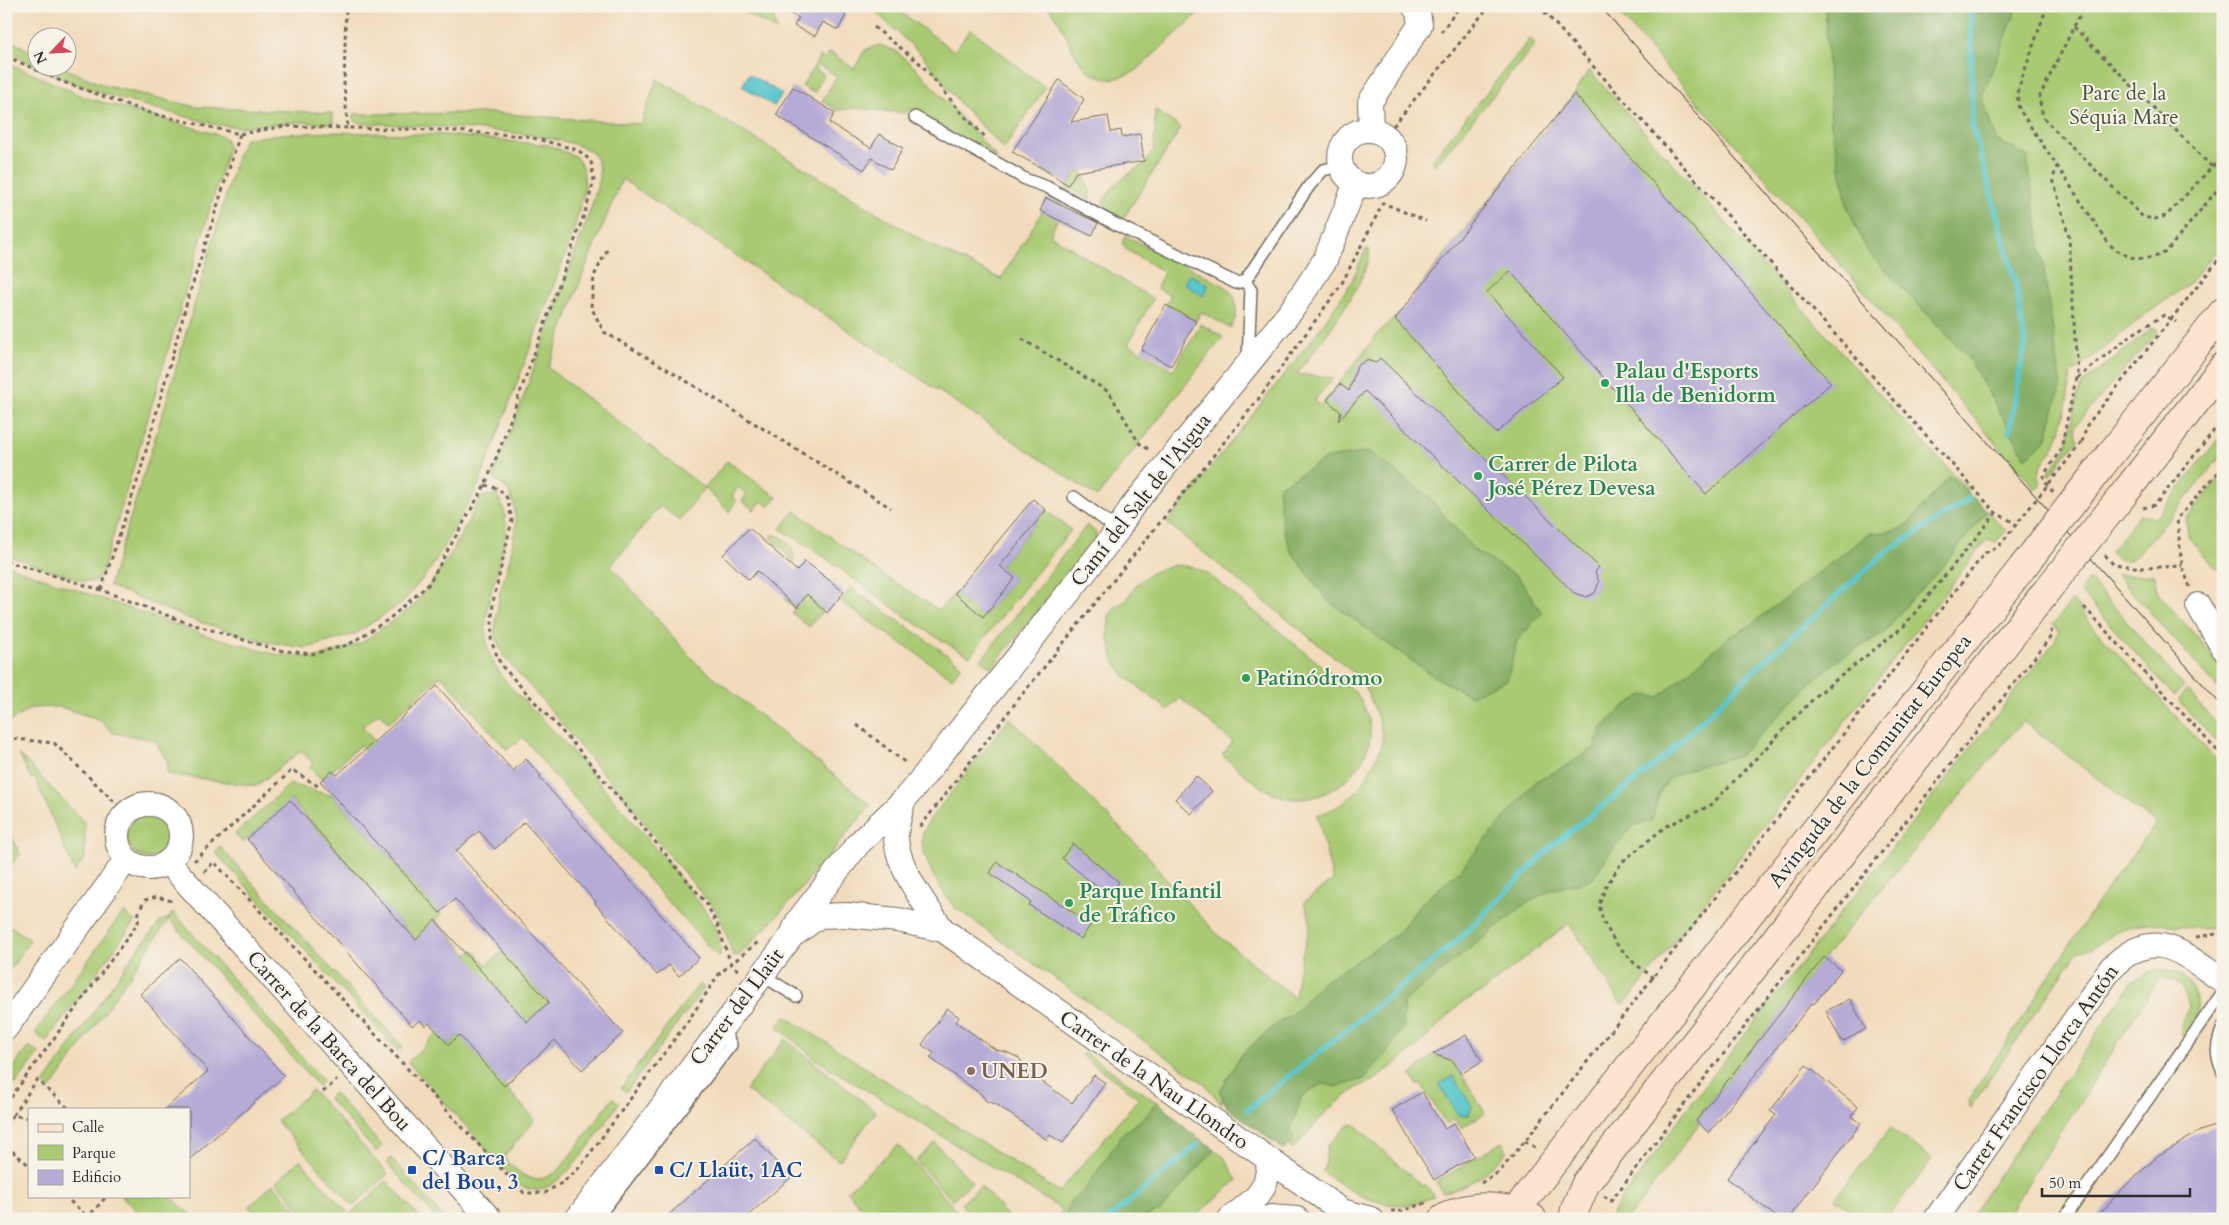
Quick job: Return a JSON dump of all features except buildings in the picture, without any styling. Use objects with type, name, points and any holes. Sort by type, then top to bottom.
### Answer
[{"type":"main road","name":"Avinguda de la Comunitat Europea","points":[[1525,1215],[2022,568],[2223,312]]},
{"type":"main road","name":"Avinguda de la Comunitat Europea","points":[[1573,1219],[1574,1209],[1586,1183],[2044,594],[2130,502],[2223,367]]},
{"type":"main road","points":[[1438,1210],[1450,1214],[1483,1207],[1525,1215]]},
{"type":"street","points":[[1380,125],[1353,134],[1341,148],[1348,175],[1366,186],[1378,185],[1387,179],[1393,172],[1396,163],[1397,153],[1394,144],[1380,131],[1380,125],[1370,102],[1420,25],[1414,6]]},
{"type":"street","name":"Camí del Salt de l'Aigua","points":[[902,802],[1118,530],[1132,508],[1291,311],[1325,260],[1348,175]]},
{"type":"street","points":[[2198,605],[2223,648]]},
{"type":"street","name":"Carrer de la Nau Llondro","points":[[902,802],[896,836],[902,858],[916,891],[943,930],[1342,1211],[1377,1215]]},
{"type":"street","name":"Carrer del Llaüt","points":[[577,1219],[791,937],[798,921],[858,844],[902,802]]},
{"type":"street","points":[[155,804],[166,808],[173,815],[179,824],[182,834],[174,869],[151,869],[134,865],[126,860],[117,843],[116,832],[126,813],[134,807],[155,804]]},
{"type":"street","points":[[6,1028],[126,860]]},
{"type":"street","name":"Carrer de la Barca del Bou","points":[[174,869],[490,1219]]},
{"type":"street","name":"Carrer de la Nau Llondro","points":[[791,937],[819,916],[898,920],[943,930]]},
{"type":"street","name":"Carrer Francisco Llorca Antón","points":[[1936,1219],[2111,968],[2121,958],[2147,946],[2160,945],[2179,950],[2223,981]]},
{"type":"street","points":[[1230,1219],[1254,1199],[1265,1186],[1268,1179],[1269,1161]]},
{"type":"street","points":[[1264,1219],[1271,1217],[1297,1219]]},
{"type":"lane","points":[[915,117],[1027,180],[1047,188],[1236,283],[1245,281],[1309,186],[1323,170],[1348,175]]},
{"type":"lane","points":[[1245,281],[1251,290],[1248,366]]},
{"type":"lane","points":[[1074,497],[1118,530]]},
{"type":"lane","points":[[758,979],[796,996]]},
{"type":"lane","points":[[2064,1219],[2151,1098],[2223,992]]},
{"type":"lane","points":[[596,1219],[731,1046],[722,1027]]},
{"type":"lane","points":[[2223,1027],[2217,1044],[2217,1057],[2223,1072]]},
{"type":"path","points":[[346,6],[344,84],[348,128]]},
{"type":"path","points":[[1437,37],[1460,6]]},
{"type":"path","points":[[1380,125],[1394,125],[1489,6]]},
{"type":"path","points":[[1539,6],[1943,455],[1996,512],[2013,522]]},
{"type":"path","points":[[2047,6],[2019,87],[2017,100],[2023,118],[2108,244],[2124,256],[2141,259],[2158,256],[2166,252],[2223,183]]},
{"type":"path","points":[[2084,6],[2039,98],[2043,116],[2048,123],[2143,217],[2155,219],[2166,216],[2223,155]]},
{"type":"path","points":[[874,27],[922,66],[959,110],[989,141]]},
{"type":"path","points":[[2074,27],[2212,167]]},
{"type":"path","points":[[6,56],[63,82],[150,113],[240,134],[285,126],[438,130],[526,136],[578,150],[592,161],[594,181],[585,212],[502,444],[485,485],[428,585],[389,619],[348,645],[312,654],[277,650],[182,621],[101,590],[6,561]]},
{"type":"path","points":[[101,590],[139,476],[187,302],[240,134]]},
{"type":"path","points":[[2044,480],[2045,471],[2061,448],[2077,369],[2069,237],[2053,179],[2056,166]]},
{"type":"path","points":[[918,831],[1017,701],[1257,401],[1341,285],[1383,203],[1426,221]]},
{"type":"path","points":[[607,250],[594,276],[591,307],[604,332],[667,368],[891,508]]},
{"type":"path","points":[[1475,1185],[1499,1172],[1654,978],[1985,553],[1999,546],[2082,442],[2087,425],[2223,254]]},
{"type":"path","points":[[2076,378],[2164,315],[2176,322]]},
{"type":"path","points":[[1022,339],[1108,392],[1139,443],[1168,463]]},
{"type":"path","points":[[2130,502],[2156,505],[2223,419]]},
{"type":"path","points":[[2198,605],[2182,566],[2177,519],[2223,467]]},
{"type":"path","points":[[485,485],[499,489],[507,498],[512,520],[493,602],[491,641],[501,665],[579,750],[706,903],[717,924],[731,964],[758,979]]},
{"type":"path","points":[[1654,978],[1634,963],[1615,942],[1603,922],[1599,905],[1606,886],[1622,862],[1666,827],[1711,805],[1817,695],[1904,626],[1996,512]]},
{"type":"path","points":[[2113,564],[2142,568],[2182,566]]},
{"type":"path","points":[[2084,607],[2223,757]]},
{"type":"path","points":[[1611,1201],[1696,1089],[2052,635],[2050,622]]},
{"type":"path","points":[[856,725],[923,777]]},
{"type":"path","points":[[6,738],[54,743],[126,813]]},
{"type":"path","points":[[174,869],[292,770],[318,786]]},
{"type":"path","points":[[214,862],[524,1193],[545,1192],[563,1182],[580,1167],[688,1021],[719,974],[762,939]]},
{"type":"path","points":[[6,1104],[138,923],[139,911],[145,900],[157,897],[175,901]]},
{"type":"path","points":[[6,1125],[37,1080],[68,1108]]},
{"type":"path","points":[[13,1115],[28,1118]]},
{"type":"path","points":[[6,1146],[28,1164]]},
{"type":"path","points":[[66,1198],[87,1218],[105,1198]]},
{"type":"path","points":[[1377,1215],[1402,1211],[1438,1210]]},
{"type":"path","points":[[6,1215],[10,1219]]},
{"type":"green space","points":[[734,6],[770,6],[777,31]]},
{"type":"green space","points":[[869,6],[892,6],[954,51],[971,29],[1045,88],[1004,149],[962,106],[922,55]]},
{"type":"green space","points":[[1047,6],[1206,6],[1136,71],[1112,80],[1090,72],[1083,65],[1072,49],[1059,22]]},
{"type":"green space","name":"Parc de la Séquia Mare","points":[[1612,6],[2223,6],[2223,242],[2188,285],[2145,315],[2071,374],[2061,426],[2054,447],[2041,466],[2039,478],[2041,485],[2037,490],[1780,195]]},
{"type":"green space","points":[[1825,6],[2018,6],[1982,96],[1996,140],[2027,156],[2061,385],[2046,440],[2026,458],[1967,356],[1867,251],[1848,209],[1831,124]]},
{"type":"green space","points":[[6,38],[28,50],[28,62],[6,51]]},
{"type":"green space","points":[[1530,39],[1535,43],[1533,47],[1436,165],[1431,161]]},
{"type":"green space","points":[[879,45],[896,51],[918,70],[998,159],[910,109],[905,113],[857,108],[837,110],[822,101],[837,76],[819,65],[816,70],[824,75],[814,93],[802,86],[820,56],[825,59],[830,52],[854,69],[865,50]]},
{"type":"green space","points":[[6,62],[28,72],[28,78],[42,78],[84,97],[215,134],[226,139],[228,148],[102,573],[94,582],[82,581],[6,555]]},
{"type":"green space","points":[[1589,70],[1869,383],[1969,491],[1964,497],[1461,882],[1231,1078],[1221,1104],[1205,1084],[955,908],[939,885],[925,857],[922,840],[924,831],[931,818],[1010,718],[1150,858],[1162,875],[1220,937],[1295,998],[1300,962],[1310,927],[1309,916],[1304,902],[1333,880],[1317,815],[1345,802],[1364,781],[1381,749],[1381,729],[1360,678],[1167,523],[1317,333],[1351,283],[1366,249],[1370,250],[1366,265],[1351,298],[1297,374],[1333,378],[1314,401],[1321,406],[1380,331],[1404,310],[1431,272],[1574,94]]},
{"type":"green space","points":[[78,74],[106,86],[197,107],[332,113],[333,122],[328,124],[299,122],[239,127],[218,125],[86,88],[62,78],[78,78]]},
{"type":"green space","points":[[657,79],[932,246],[1001,279],[1050,199],[1064,206],[1050,235],[1153,299],[1128,344],[1173,370],[1201,324],[1223,337],[1097,497],[622,179],[586,266],[548,368],[705,488],[679,520],[660,506],[611,566],[695,662],[871,805],[789,903],[740,955],[733,956],[724,927],[715,909],[664,849],[633,807],[504,657],[494,635],[500,592],[510,559],[516,524],[514,503],[507,489],[492,476],[511,432],[592,206],[599,180],[597,161],[594,155],[580,146],[555,139],[483,130],[359,123],[354,120],[354,114],[492,113],[641,124]]},
{"type":"green space","points":[[1155,110],[1181,128],[1123,219],[1107,210],[1103,201],[1115,185],[1135,169],[1145,164],[1154,149]]},
{"type":"green space","points":[[1065,131],[1090,191],[1089,199],[1066,187],[1078,169],[1064,159],[1052,176],[1042,170]]},
{"type":"green space","points":[[333,132],[447,135],[548,145],[575,156],[583,167],[585,187],[573,234],[479,484],[430,570],[402,603],[355,634],[307,648],[267,642],[193,620],[109,586],[165,406],[237,157],[245,139],[282,134]]},
{"type":"green space","points":[[1125,236],[1185,265],[1228,289],[1236,303],[1235,318],[1230,328],[1201,312],[1196,321],[1166,305],[1171,296],[1157,288],[1164,272],[1127,250],[1122,243]]},
{"type":"green space","points":[[2153,328],[2156,328],[2158,331],[2075,426],[2078,440],[2049,476],[2048,473],[2061,456],[2067,444],[2075,405],[2083,383]]},
{"type":"green space","points":[[2223,433],[2223,453],[2167,522],[2132,559],[2123,561],[2110,553],[2139,515],[2156,518]]},
{"type":"green space","points":[[1369,452],[1427,495],[1474,550],[1519,578],[1542,613],[1517,641],[1507,680],[1471,696],[1433,676],[1328,601],[1291,551],[1282,524],[1278,487],[1327,458]]},
{"type":"green space","points":[[727,461],[777,497],[769,507],[762,501],[754,510],[742,501],[747,494],[738,487],[732,496],[736,501],[729,512],[705,488]]},
{"type":"green space","points":[[2223,474],[2223,574],[2193,543],[2187,528],[2186,519]]},
{"type":"green space","points":[[1950,476],[1987,511],[1940,570],[1911,599],[1884,633],[1845,655],[1814,680],[1739,756],[1698,766],[1669,778],[1659,795],[1652,821],[1634,825],[1607,856],[1593,879],[1552,890],[1527,903],[1403,1002],[1404,1026],[1388,1051],[1364,1079],[1337,1087],[1322,1084],[1302,1096],[1291,1127],[1293,1143],[1283,1149],[1227,1107],[1220,1091],[1241,1055],[1275,1025],[1293,1013],[1322,983],[1399,933],[1420,905],[1460,870],[1536,781],[1568,765],[1594,748],[1601,729],[1622,708],[1643,695],[1659,697],[1729,637],[1748,627],[1870,533],[1904,528]]},
{"type":"green space","points":[[496,494],[504,512],[506,532],[486,621],[487,644],[495,666],[501,676],[558,736],[633,822],[705,910],[719,940],[719,958],[551,772],[523,737],[507,750],[441,675],[389,723],[379,713],[362,727],[435,809],[426,817],[360,745],[322,780],[309,767],[313,763],[301,751],[256,786],[167,774],[168,763],[155,740],[114,733],[98,719],[60,707],[31,708],[6,724],[6,565],[202,634],[274,654],[317,658],[361,643],[414,606],[448,559],[481,497]]},
{"type":"green space","points":[[1975,498],[2006,531],[1996,542],[1986,540],[1632,996],[1622,1005],[1569,923],[1482,992],[1461,1003],[1418,1046],[1376,1079],[1356,1088],[1328,1110],[1293,1149],[1276,1136],[1291,1103],[1397,1001],[1665,773]]},
{"type":"green space","points":[[1046,510],[1071,530],[970,656],[921,627],[828,560],[780,529],[795,511],[883,575],[939,610],[955,593],[983,617],[1015,578],[1000,566]]},
{"type":"green space","points":[[1087,525],[1096,533],[1095,541],[991,668],[981,660]]},
{"type":"green space","points":[[772,535],[785,540],[793,552],[794,562],[770,537]]},
{"type":"green space","name":"Patinódromo","points":[[1174,565],[1193,567],[1208,574],[1357,694],[1369,720],[1369,744],[1364,757],[1347,779],[1323,794],[1310,798],[1297,799],[1276,795],[1256,783],[1222,755],[1233,742],[1180,698],[1168,710],[1125,676],[1114,661],[1108,635],[1109,616],[1116,606],[1126,601],[1137,584],[1153,572]]},
{"type":"green space","points":[[2117,575],[2155,575],[2156,588],[2161,597],[2223,666],[2223,694]]},
{"type":"green space","points":[[2089,579],[2184,687],[2174,696],[2080,591]]},
{"type":"green space","points":[[798,584],[825,608],[809,627],[792,613],[796,608],[785,600]]},
{"type":"green space","points":[[851,588],[962,665],[952,678],[841,602]]},
{"type":"green space","points":[[2072,600],[2101,636],[2223,767],[2223,927],[2200,929],[2153,923],[2141,924],[2123,929],[2091,948],[2078,951],[1970,1108],[1968,1101],[2103,894],[2156,824],[2023,721],[1831,949],[1696,1121],[1699,1124],[1628,1219],[1609,1219],[1625,1192],[1627,1193],[1685,1111],[2055,641],[2059,632],[2054,624]]},
{"type":"green space","points":[[2187,690],[2223,731],[2223,738],[2218,744],[2178,700]]},
{"type":"green space","points":[[19,754],[85,823],[85,857],[75,872],[35,778],[31,779]]},
{"type":"green space","points":[[290,784],[333,796],[441,914],[436,920],[468,955],[473,950],[487,965],[503,951],[549,1002],[534,1016],[555,1040],[548,1046],[455,984],[291,800],[243,843],[235,834]]},
{"type":"green space","points":[[149,814],[161,818],[167,824],[171,836],[167,848],[161,854],[149,858],[137,854],[131,848],[127,836],[131,824],[137,818]]},
{"type":"green space","points":[[6,823],[20,854],[10,866],[6,864],[6,860],[15,847],[6,840]]},
{"type":"green space","points":[[220,847],[403,1047],[398,1051],[215,852]]},
{"type":"green space","points":[[123,912],[135,921],[46,1042],[35,1033]]},
{"type":"green space","points":[[173,912],[323,1081],[318,1086],[169,919],[51,1089],[44,1084],[136,951],[161,921],[169,918]]},
{"type":"green space","points":[[6,923],[30,940],[8,973],[6,972]]},
{"type":"green space","points":[[2167,970],[2181,974],[2195,996],[2197,1011],[2191,1026],[2184,1034],[2180,1033],[2182,1021],[2189,1007],[2185,995],[2177,983],[2160,977],[2005,1219],[1968,1219],[2133,981],[2150,971]]},
{"type":"green space","points":[[699,984],[704,988],[626,1092],[621,1088]]},
{"type":"green space","points":[[785,1016],[1059,1192],[1139,1098],[1081,1055],[1084,1052],[1159,1104],[1070,1219],[1054,1219],[1063,1210],[815,1059],[778,1027]]},
{"type":"green space","points":[[438,1032],[449,1045],[459,1035],[535,1120],[504,1157],[523,1175],[530,1178],[544,1178],[560,1169],[613,1098],[619,1103],[582,1156],[558,1180],[546,1188],[534,1190],[519,1185],[408,1062]]},
{"type":"green space","points":[[785,1039],[876,1112],[839,1161],[746,1090]]},
{"type":"green space","points":[[29,1046],[39,1053],[15,1085],[6,1077]]},
{"type":"green space","points":[[1435,1053],[1437,1056],[1448,1059],[1451,1057],[1485,1113],[1461,1128],[1455,1119],[1446,1124],[1421,1084],[1418,1086],[1411,1075]]},
{"type":"green space","points":[[312,1090],[388,1174],[353,1206],[277,1121]]},
{"type":"green space","points":[[334,1093],[382,1146],[376,1152],[328,1098]]},
{"type":"green space","points":[[1157,1101],[1191,1133],[1215,1149],[1160,1211],[1137,1219],[1065,1219],[1070,1201],[1085,1190],[1123,1133],[1147,1115]]},
{"type":"green space","points":[[1354,1124],[1422,1186],[1426,1185],[1434,1196],[1412,1204],[1387,1204],[1352,1192],[1322,1171],[1326,1161],[1327,1146],[1347,1126]]},
{"type":"green space","points":[[1891,1128],[1932,1160],[1886,1219],[1862,1219],[1835,1198]]},
{"type":"green space","points":[[1502,1142],[1507,1151],[1486,1173],[1472,1182],[1443,1193],[1436,1182]]},
{"type":"green space","points":[[935,1143],[972,1182],[952,1200],[916,1161]]},
{"type":"green space","points":[[898,1145],[964,1219],[872,1219],[847,1191]]},
{"type":"green space","points":[[1213,1148],[1224,1157],[1237,1180],[1192,1219],[1122,1219]]},
{"type":"green space","points":[[391,1158],[445,1219],[437,1219],[386,1162]]},
{"type":"green space","points":[[300,1160],[347,1212],[340,1219],[309,1219],[276,1182]]},
{"type":"green space","points":[[387,1181],[421,1219],[345,1219]]},
{"type":"green space","points":[[273,1184],[305,1219],[260,1219],[249,1207]]},
{"type":"green space","points":[[981,1186],[1010,1219],[974,1219],[961,1204]]},
{"type":"green space","points":[[123,1198],[172,1198],[195,1219],[145,1219]]},
{"type":"water","points":[[749,74],[782,94],[774,106],[742,86]]},
{"type":"water","points":[[1189,274],[1209,285],[1203,296],[1184,284]]},
{"type":"water","points":[[1453,1076],[1472,1106],[1469,1115],[1458,1115],[1439,1084]]},
{"type":"waterway","points":[[1971,6],[1972,124],[2016,285],[2025,344],[2009,433]]},
{"type":"waterway","points":[[1247,1110],[1456,942],[1554,844],[1660,761],[1763,662],[1885,553],[1969,499]]},
{"type":"waterway","points":[[1108,1219],[1199,1144]]},
{"type":"tram line","points":[[1600,6],[2223,707]]},
{"type":"place","name":"Palau d'Esports Illa de Benidorm","points":[[1605,383]]},
{"type":"place","name":"Carrer de Pilota José Pérez Devesa","points":[[1478,476]]},
{"type":"place","name":"Patinódromo","points":[[1246,678]]},
{"type":"place","name":"Parque Infantil de Tráfico","points":[[1069,903]]},
{"type":"place","name":"UNED","points":[[971,1071]]},
{"type":"place","name":"C/ Barca del Bou, 3","points":[[412,1170]]},
{"type":"place","name":"C/ Llaüt, 1AC","points":[[659,1170]]}]
